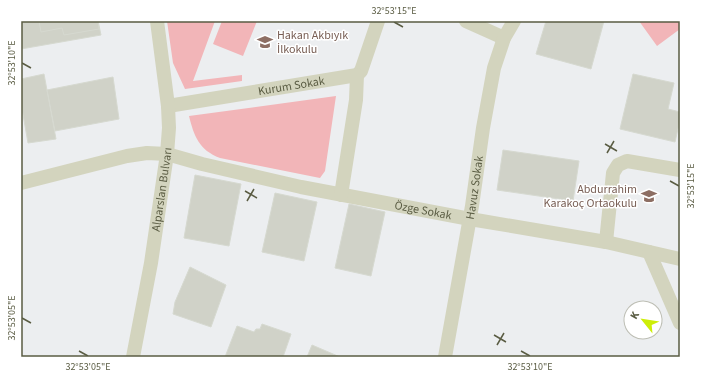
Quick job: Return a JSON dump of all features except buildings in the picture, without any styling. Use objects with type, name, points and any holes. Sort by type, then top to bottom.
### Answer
[{"type":"street","name":"Alparslan Bulvarı","points":[[132,357],[152,256],[168,154],[168,106],[157,21]]},
{"type":"street","points":[[341,195],[356,100],[357,75],[361,71],[378,21]]},
{"type":"street","points":[[466,21],[504,38]]},
{"type":"street","name":"Havuz Sokak","points":[[445,357],[470,219],[483,128],[494,68],[504,38],[514,21]]},
{"type":"street","name":"Kurum Sokak","points":[[168,106],[357,75]]},
{"type":"street","name":"Özge Sokak","points":[[21,182],[127,156],[168,154],[202,164],[341,195],[606,242],[680,259]]},
{"type":"street","points":[[606,242],[613,173],[618,165],[627,161],[680,170]]},
{"type":"street","points":[[649,252],[680,323]]},
{"type":"shaded area","points":[[167,21],[215,21],[193,81],[242,75],[242,81],[185,89],[173,63]]},
{"type":"shaded area","points":[[222,21],[257,21],[243,56],[213,44]]},
{"type":"shaded area","points":[[639,21],[680,21],[680,29],[657,46]]},
{"type":"shaded area","points":[[336,96],[325,171],[320,178],[220,158],[213,155],[198,142],[189,116]]},
{"type":"place","name":"Hakan Akbıyık İlkokulu","points":[[265,42]]},
{"type":"place","name":"Abdurrahim Karakoç Ortaokulu","points":[[649,196]]}]
